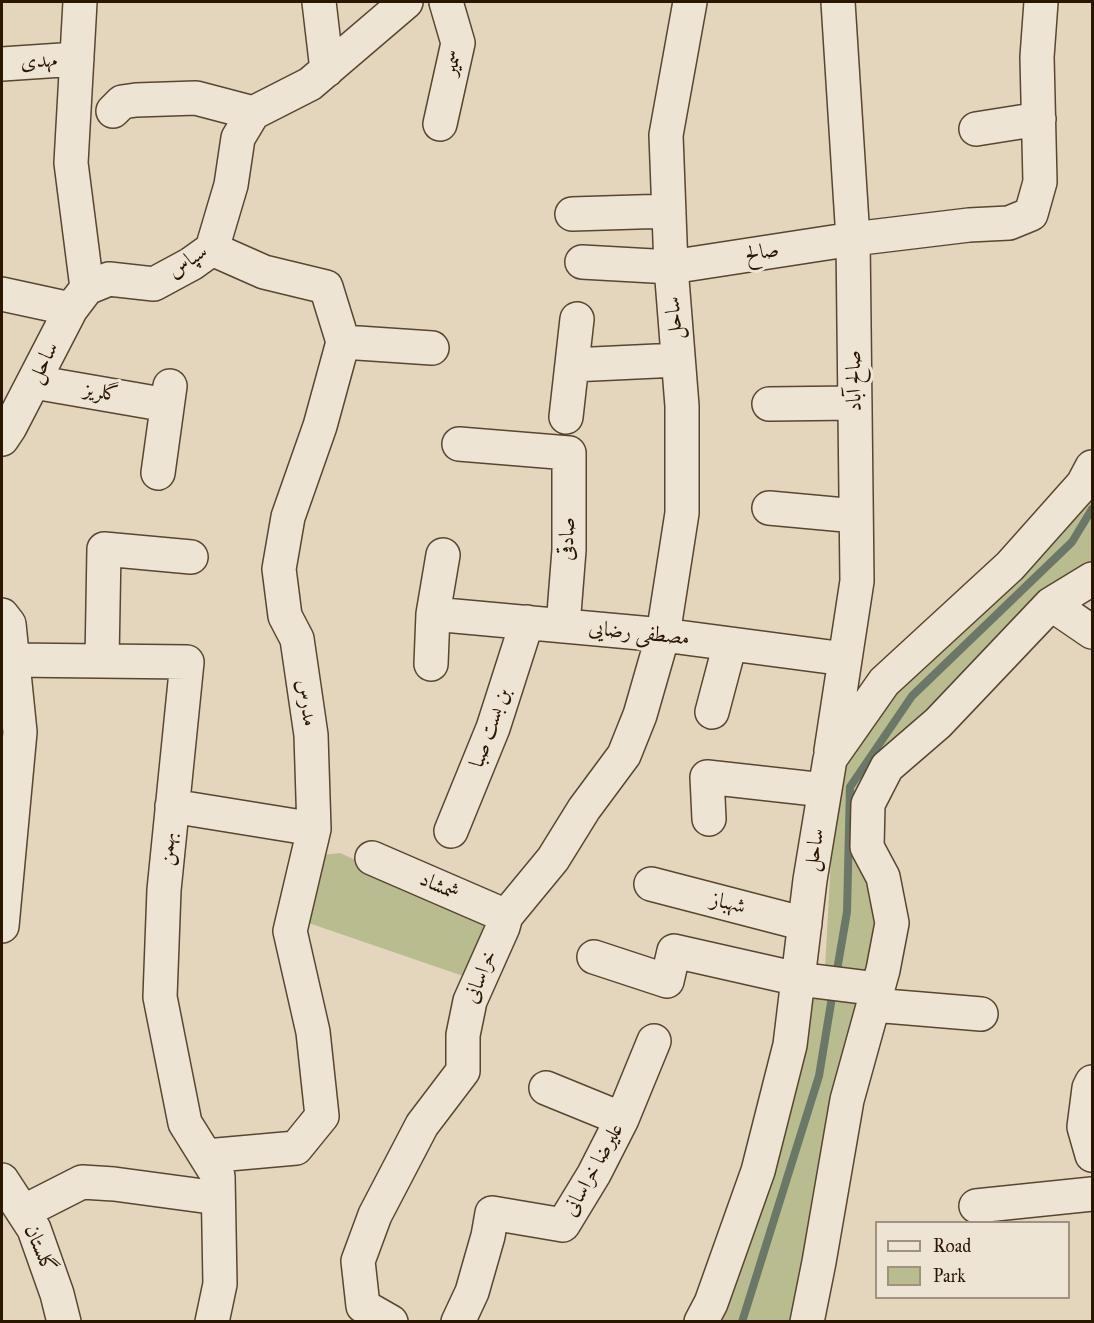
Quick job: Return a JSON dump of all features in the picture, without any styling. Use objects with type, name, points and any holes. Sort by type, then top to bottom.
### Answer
[{"type":"street","points":[[2,294],[79,298],[71,163],[80,2]]},
{"type":"street","points":[[319,2],[327,70]]},
{"type":"street","points":[[113,111],[122,102],[196,98],[253,113],[310,84],[406,2]]},
{"type":"street","name":"سمیر","points":[[440,124],[458,43],[446,2]]},
{"type":"street","name":"ساحل","points":[[663,635],[682,513],[681,406],[671,267],[666,135],[690,2]]},
{"type":"street","name":"صالح آباد","points":[[830,759],[857,581],[853,239],[838,2]]},
{"type":"street","points":[[976,129],[1039,119],[1037,57],[1041,2]]},
{"type":"street","name":"مهدی","points":[[2,64],[77,59]]},
{"type":"street","name":"سپاس","points":[[79,298],[109,279],[154,284],[191,264],[212,249],[231,185],[238,138],[253,113]]},
{"type":"street","name":"صالح","points":[[582,262],[671,267],[853,239],[969,225],[1010,223],[1031,214],[1040,182],[1039,119]]},
{"type":"street","points":[[572,214],[669,211]]},
{"type":"street","points":[[212,249],[264,272],[326,287],[343,342],[432,348]]},
{"type":"street","name":"ساحل","points":[[2,439],[79,298]]},
{"type":"street","points":[[566,417],[577,319]]},
{"type":"street","name":"مدرس","points":[[206,1156],[296,1148],[322,1116],[313,1032],[290,931],[314,829],[311,735],[297,639],[285,616],[279,569],[288,517],[320,426],[343,342]]},
{"type":"street","points":[[572,365],[678,360]]},
{"type":"street","name":"گلریز","points":[[34,382],[169,395],[158,473]]},
{"type":"street","points":[[769,404],[855,403]]},
{"type":"street","name":"صادقی","points":[[459,444],[569,453],[569,550],[563,626]]},
{"type":"street","name":"ساحل","points":[[701,1322],[711,1303],[758,1171],[790,1045],[805,924],[830,759],[884,682],[1010,566],[1083,484],[1092,467]]},
{"type":"street","points":[[769,508],[856,516]]},
{"type":"street","points":[[102,661],[104,549],[190,558]]},
{"type":"street","points":[[431,664],[434,614],[443,555]]},
{"type":"street","points":[[807,1322],[847,1100],[876,997],[891,922],[883,877],[867,847],[868,804],[887,767],[938,723],[1051,604],[1092,579]]},
{"type":"street","points":[[1051,604],[1092,633]]},
{"type":"street","name":"مصطفی رضایی","points":[[434,614],[663,635],[845,659]]},
{"type":"street","points":[[2,615],[9,624],[20,732],[2,926]]},
{"type":"street","name":"بن بست صبا","points":[[451,831],[493,728],[527,622]]},
{"type":"street","name":"خراسانی","points":[[391,1322],[363,1306],[358,1261],[375,1215],[422,1125],[463,1071],[463,1035],[470,1000],[506,916],[553,859],[584,808],[624,754],[640,715],[663,635]]},
{"type":"street","points":[[712,712],[730,644]]},
{"type":"street","name":"بهمن","points":[[13,660],[187,662],[164,890],[160,997],[185,1123],[218,1176],[220,1284],[212,1322]]},
{"type":"street","points":[[709,819],[707,777],[824,790]]},
{"type":"street","points":[[172,806],[314,829]]},
{"type":"street","name":"شمشاد","points":[[372,858],[506,916]]},
{"type":"street","name":"شهباز","points":[[651,884],[805,924]]},
{"type":"street","points":[[594,957],[667,981],[674,951],[876,997],[981,1014]]},
{"type":"street","name":"علیرضا خراسانی","points":[[458,1322],[472,1292],[492,1213],[563,1225],[594,1174],[622,1119],[654,1041]]},
{"type":"street","points":[[1092,1082],[1089,1088],[1084,1127],[1092,1155]]},
{"type":"street","points":[[546,1088],[622,1119]]},
{"type":"street","name":"گلستان","points":[[2,1182],[34,1229],[57,1294],[64,1322]]},
{"type":"street","points":[[23,1212],[82,1182],[218,1198]]},
{"type":"street","points":[[976,1206],[1092,1194]]},
{"type":"green space","points":[[1092,492],[1092,563],[879,756],[873,887],[878,925],[870,973],[825,969],[831,858],[841,763],[893,692]]},
{"type":"green space","points":[[340,853],[490,920],[466,977],[303,921],[323,855]]},
{"type":"green space","points":[[807,993],[865,1003],[792,1321],[714,1322]]},
{"type":"waterway","points":[[836,976],[847,912],[850,787],[912,696],[1072,542],[1092,509]]},
{"type":"waterway","points":[[742,1322],[819,1076],[833,991]]}]
